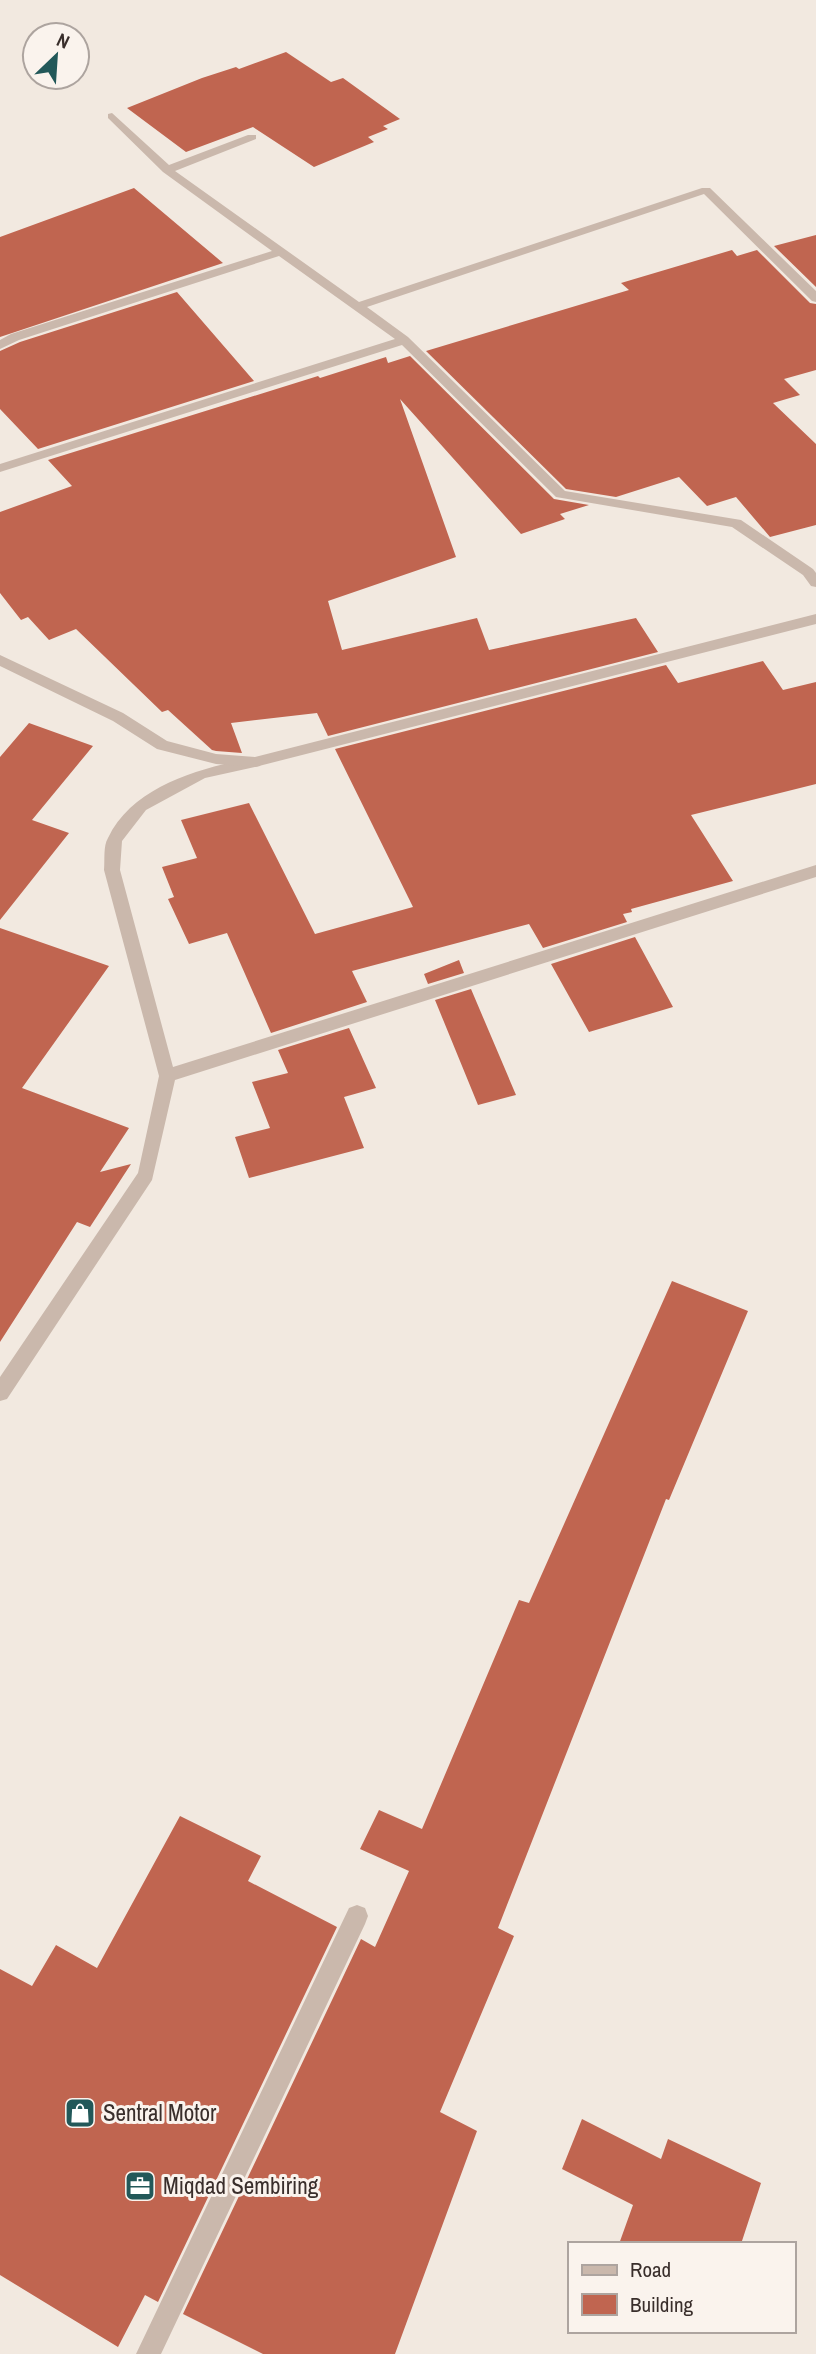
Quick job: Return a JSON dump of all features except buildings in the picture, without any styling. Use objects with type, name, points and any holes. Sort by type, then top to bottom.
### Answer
[{"type":"street","points":[[112,116],[167,170],[404,340],[561,494],[736,523],[808,572],[816,583]]},
{"type":"street","points":[[167,170],[252,137]]},
{"type":"street","points":[[356,307],[706,190],[816,298]]},
{"type":"street","points":[[0,345],[15,337],[279,252]]},
{"type":"street","points":[[0,468],[404,340]]},
{"type":"street","points":[[0,1393],[146,1175],[167,1076],[112,870],[114,840],[141,806],[201,774],[816,619]]},
{"type":"street","points":[[0,660],[106,711],[162,744],[216,759],[255,762]]},
{"type":"street","points":[[167,1076],[816,871]]},
{"type":"street","points":[[148,2354],[357,1916]]},
{"type":"place","name":"Sentral Motor","points":[[80,2113]]},
{"type":"place","name":"Miqdad Sembiring","points":[[140,2186]]}]
